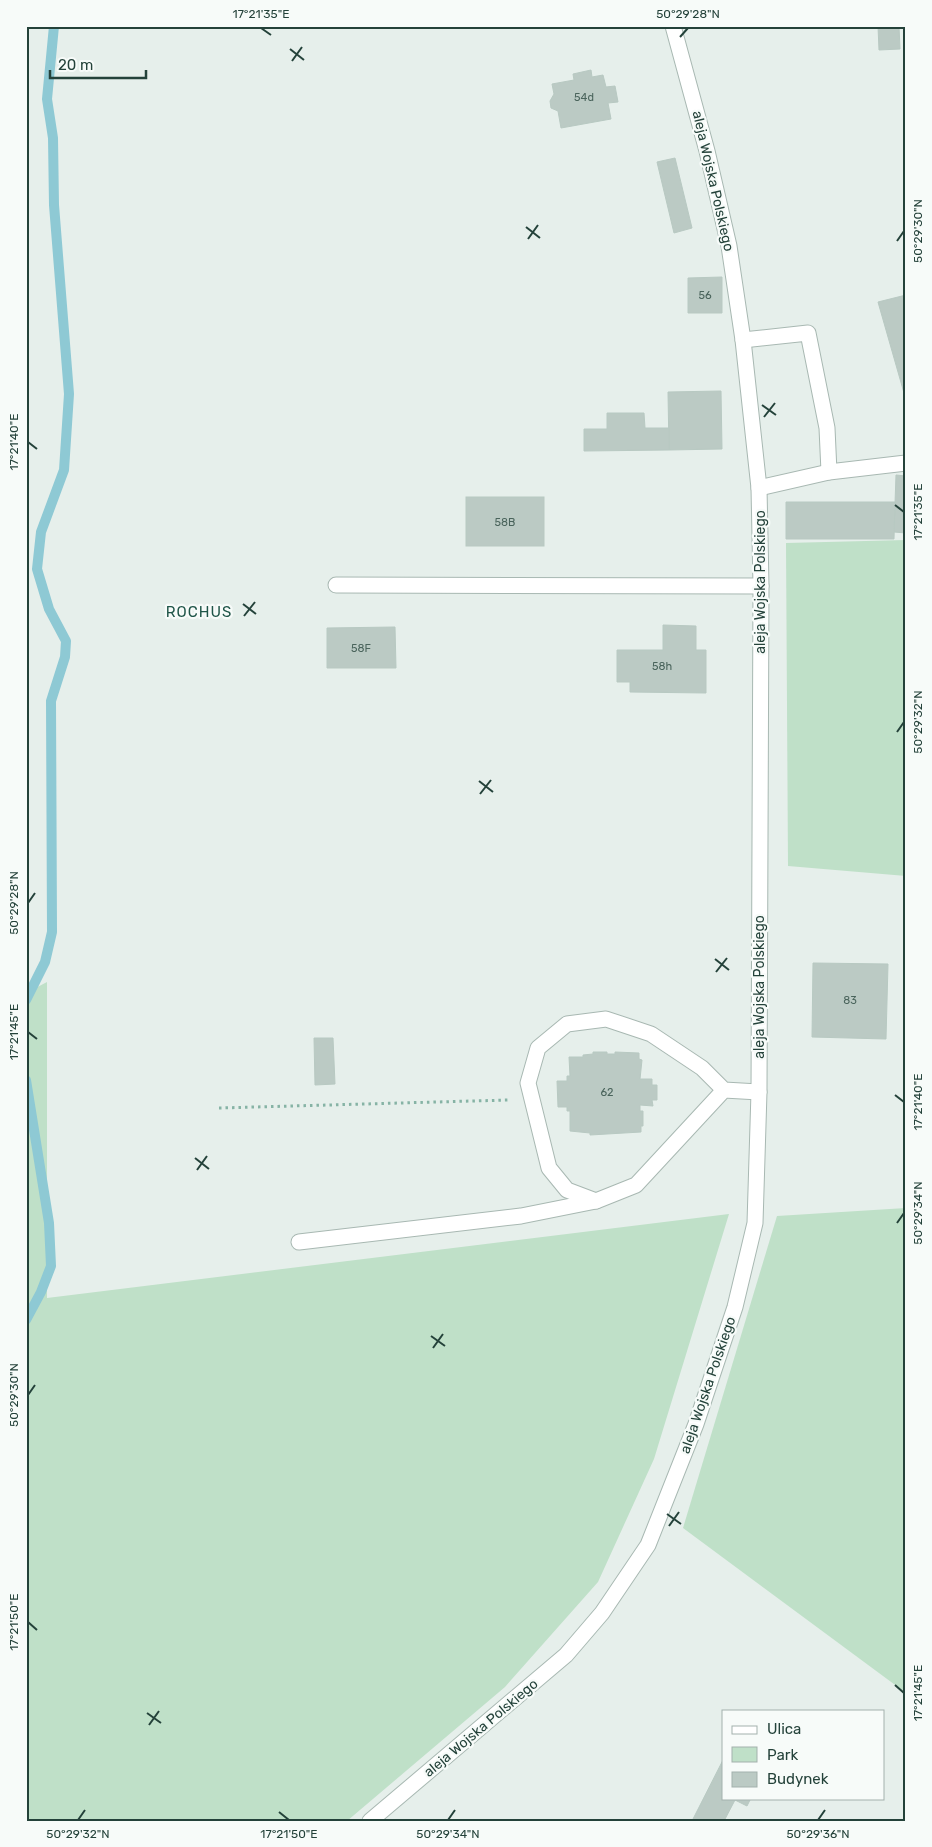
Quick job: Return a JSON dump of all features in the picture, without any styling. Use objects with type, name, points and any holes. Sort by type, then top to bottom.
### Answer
[{"type":"street","name":"aleja Wojska Polskiego","points":[[370,1821],[566,1655],[602,1613],[648,1545],[696,1424],[735,1307],[755,1223],[759,1092],[761,586],[759,488],[744,340],[729,246],[707,151],[673,26]]},
{"type":"street","points":[[744,340],[808,333],[827,428],[829,472]]},
{"type":"street","points":[[759,488],[829,472],[906,463]]},
{"type":"street","points":[[336,585],[761,586]]},
{"type":"street","points":[[596,1201],[566,1190],[549,1168],[528,1083],[538,1048],[567,1024],[606,1019],[651,1034],[702,1068],[724,1090],[759,1092]]},
{"type":"street","points":[[299,1242],[521,1216],[596,1201],[636,1185],[724,1090]]},
{"type":"path","points":[[219,1108],[532,1099]]},
{"type":"green space","points":[[906,540],[906,876],[788,866],[786,543]]},
{"type":"green space","points":[[47,982],[47,1298],[729,1214],[654,1459],[598,1582],[505,1687],[347,1821],[26,1821],[26,993]]},
{"type":"green space","points":[[906,1208],[906,1693],[683,1528],[777,1216]]},
{"type":"building","points":[[878,26],[899,26],[900,49],[879,50]]},
{"type":"building","points":[[591,70],[592,77],[603,75],[606,87],[615,86],[618,102],[608,103],[611,119],[561,128],[558,111],[551,108],[550,101],[554,94],[552,84],[574,80],[573,74]]},
{"type":"building","points":[[675,158],[692,228],[674,233],[657,162]]},
{"type":"building","points":[[722,277],[722,313],[688,313],[688,278]]},
{"type":"building","points":[[906,295],[906,400],[878,302]]},
{"type":"building","points":[[721,391],[722,449],[669,450],[668,392]]},
{"type":"building","points":[[607,413],[644,413],[645,428],[669,428],[669,450],[584,451],[584,429],[607,429]]},
{"type":"building","points":[[896,475],[906,476],[906,533],[894,532]]},
{"type":"building","points":[[466,497],[544,497],[544,546],[466,546]]},
{"type":"building","points":[[786,502],[895,502],[894,539],[786,539]]},
{"type":"building","points":[[663,625],[696,626],[696,650],[706,650],[706,693],[630,692],[630,682],[617,682],[617,650],[663,650]]},
{"type":"building","points":[[395,627],[396,668],[327,668],[327,628]]},
{"type":"building","points":[[813,963],[888,964],[886,1039],[812,1037]]},
{"type":"building","points":[[314,1038],[333,1038],[335,1084],[315,1085]]},
{"type":"building","points":[[593,1052],[607,1052],[607,1054],[615,1054],[615,1052],[639,1053],[639,1059],[642,1060],[640,1079],[652,1079],[652,1085],[657,1085],[657,1100],[652,1100],[653,1106],[640,1105],[640,1111],[643,1111],[641,1132],[590,1135],[590,1133],[570,1131],[570,1111],[567,1111],[567,1107],[558,1107],[557,1081],[567,1081],[567,1076],[570,1076],[569,1057],[583,1057],[583,1055],[593,1054]]},
{"type":"building","points":[[722,1762],[722,1800],[735,1800],[724,1821],[692,1821]]},
{"type":"building","points":[[735,1800],[750,1800],[747,1806]]},
{"type":"waterway","points":[[26,1000],[45,962],[52,932],[51,701],[65,657],[66,641],[49,609],[37,569],[41,532],[64,470],[69,394],[54,205],[53,138],[47,99],[54,26]]},
{"type":"waterway","points":[[26,1080],[49,1223],[51,1266],[41,1292],[26,1320]]},
{"type":"district","name":"ROCHUS","points":[[199,612]]}]
